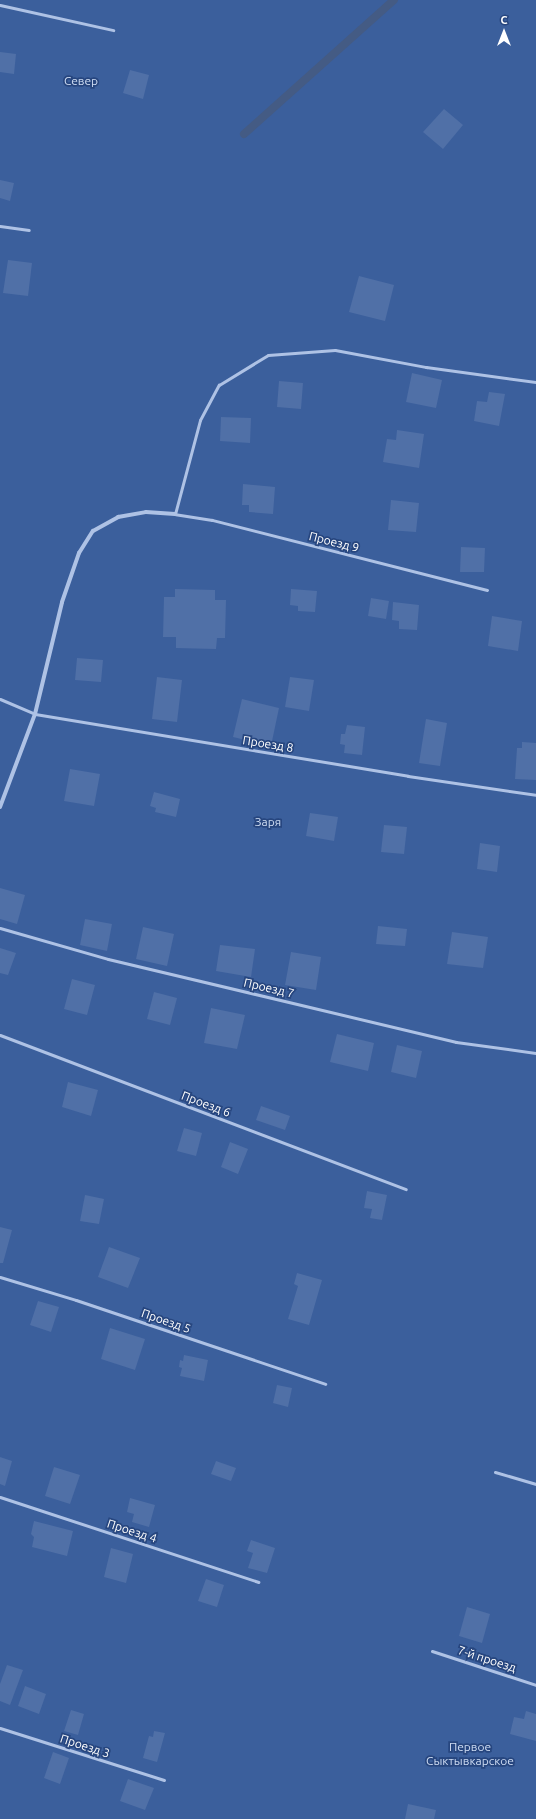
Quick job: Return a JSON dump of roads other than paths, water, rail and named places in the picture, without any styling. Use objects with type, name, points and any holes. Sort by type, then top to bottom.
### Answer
[{"type":"street","points":[[0,807],[35,714],[62,602],[79,553],[93,531],[118,517],[146,512],[175,514]]},
{"type":"lane","points":[[0,5],[113,30]]},
{"type":"lane","points":[[0,226],[29,230]]},
{"type":"lane","points":[[175,514],[200,420],[219,385],[268,355],[335,350],[426,367],[536,382]]},
{"type":"lane","name":"Проезд 9","points":[[175,514],[212,520],[487,590]]},
{"type":"lane","name":"Проезд 8","points":[[0,699],[35,714],[408,776],[536,795]]},
{"type":"lane","name":"Проезд 7","points":[[0,928],[108,959],[456,1042],[536,1053]]},
{"type":"lane","name":"Проезд 6","points":[[0,1035],[406,1189]]},
{"type":"lane","name":"Проезд 5","points":[[0,1277],[76,1300],[325,1384]]},
{"type":"lane","points":[[494,1472],[536,1484]]},
{"type":"lane","name":"Проезд 4","points":[[0,1497],[258,1582]]},
{"type":"lane","name":"7-й проезд","points":[[432,1651],[536,1685]]},
{"type":"lane","name":"Проезд 3","points":[[0,1728],[164,1780]]},
{"type":"waterway","points":[[244,134],[394,0]]},
{"type":"park label","name":"Север","points":[[81,81]]},
{"type":"park label","name":"Заря","points":[[268,822]]},
{"type":"park label","name":"Первое Сыктывкарское","points":[[470,1754]]}]
